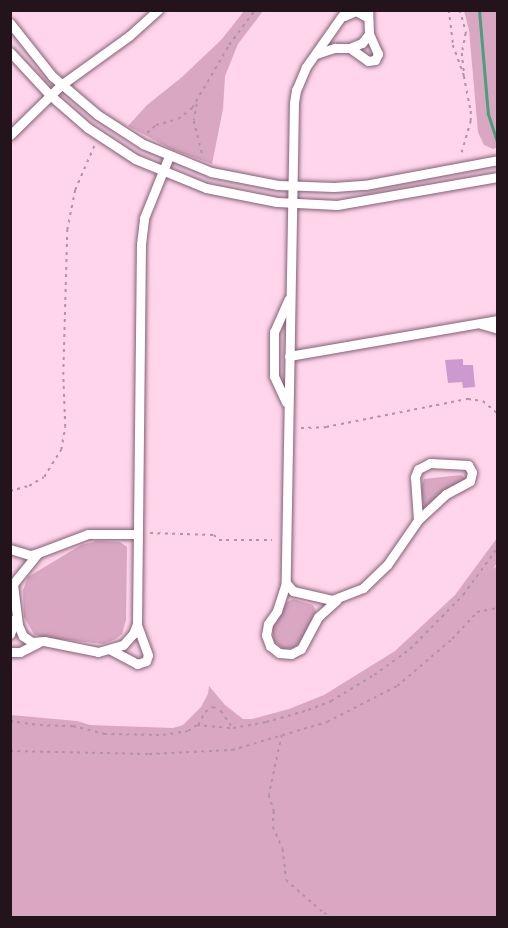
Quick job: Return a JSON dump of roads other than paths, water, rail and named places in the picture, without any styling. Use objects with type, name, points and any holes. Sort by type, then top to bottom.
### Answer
[{"type":"street","points":[[10,135],[61,85],[129,36],[158,10]]},
{"type":"street","points":[[350,48],[368,61],[375,60],[378,54],[369,34],[368,14],[356,11],[345,14],[301,78],[295,96],[291,203],[286,583],[277,611],[268,624],[266,635],[270,646],[285,655],[301,649],[318,617],[340,598],[363,588],[387,565],[418,520],[446,494],[470,481],[472,472],[468,465],[430,463],[418,469],[415,477],[418,520]]},
{"type":"street","points":[[10,23],[35,57],[61,85],[125,134],[169,156],[212,172],[292,187],[365,185],[494,160]]},
{"type":"street","points":[[316,54],[335,48],[350,48],[362,43],[369,34]]},
{"type":"street","points":[[10,52],[50,95],[88,128],[135,159],[162,172],[206,188],[241,197],[291,203],[337,205],[497,177]]},
{"type":"street","points":[[109,649],[137,664],[144,663],[148,655],[136,624],[141,244],[144,218],[169,156]]},
{"type":"street","points":[[288,406],[277,385],[273,368],[274,332],[290,297]]},
{"type":"street","points":[[289,356],[498,320]]},
{"type":"street","points":[[479,323],[498,329]]},
{"type":"street","points":[[10,549],[30,555],[88,534],[136,534]]},
{"type":"street","points":[[38,553],[12,582],[16,614],[23,636],[32,642],[44,641],[98,652],[123,645],[136,624]]},
{"type":"street","points":[[286,583],[293,591],[322,599],[340,598]]},
{"type":"street","points":[[10,634],[16,614]]},
{"type":"street","points":[[10,652],[20,652],[44,641]]},
{"type":"waterway","points":[[479,10],[488,114],[498,145]]}]
